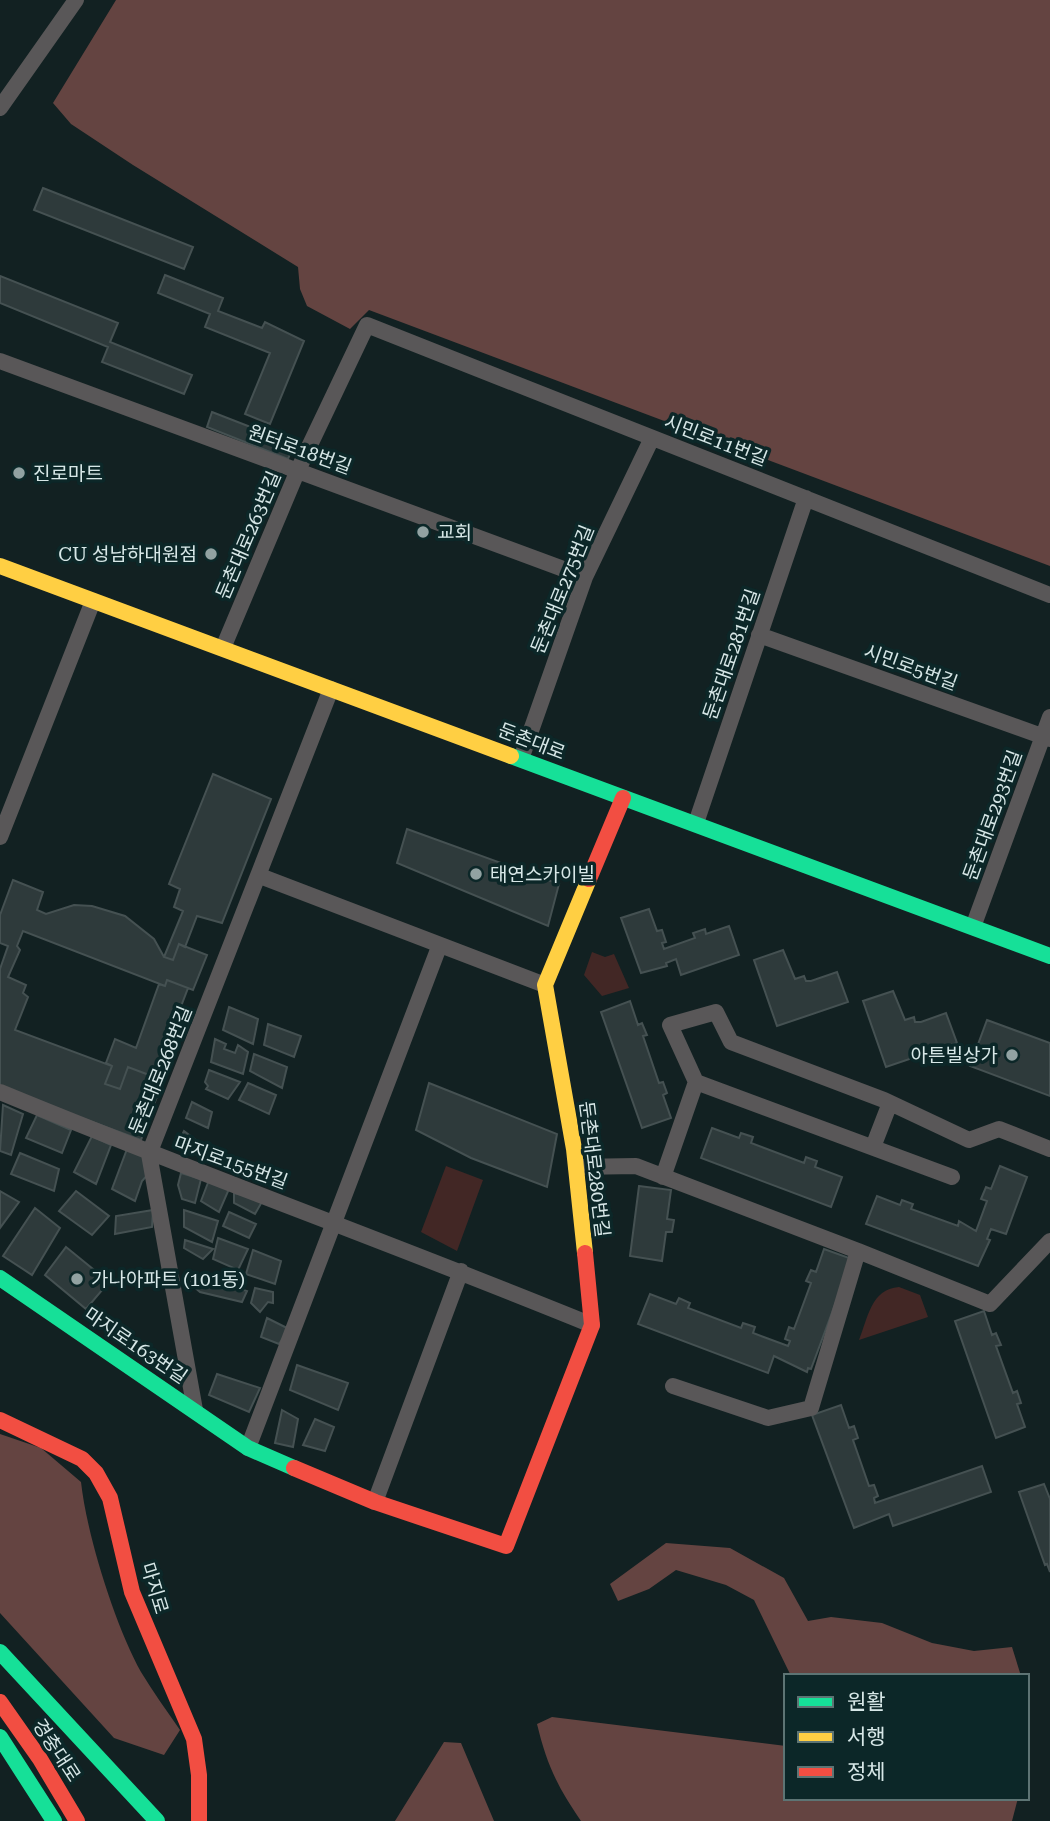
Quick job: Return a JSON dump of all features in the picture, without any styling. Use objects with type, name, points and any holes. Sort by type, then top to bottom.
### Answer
[{"type":"main road","name":"둔촌대로","points":[[0,566],[1050,956]]},
{"type":"main road","points":[[545,985],[623,799]]},
{"type":"main road","name":"둔촌대로280번길","points":[[506,1546],[592,1325],[576,1167],[545,985]]},
{"type":"main road","name":"마지로163번길","points":[[0,1278],[248,1448],[375,1502],[506,1546]]},
{"type":"main road","name":"마지로","points":[[0,1420],[82,1459],[96,1473],[110,1499],[132,1592],[194,1739],[199,1775],[199,1820]]},
{"type":"main road","points":[[0,1652],[157,1821]]},
{"type":"main road","name":"경충대로","points":[[0,1702],[40,1759],[77,1821]]},
{"type":"main road","name":"경충대로","points":[[0,1737],[54,1821]]},
{"type":"street","points":[[0,108],[76,0]]},
{"type":"street","name":"시민로11번길","points":[[367,325],[1050,595]]},
{"type":"street","name":"둔촌대로263번길","points":[[223,648],[298,470],[367,325]]},
{"type":"street","name":"원터로18번길","points":[[0,361],[585,577]]},
{"type":"street","name":"둔촌대로275번길","points":[[521,759],[585,577],[652,438]]},
{"type":"street","name":"둔촌대로281번길","points":[[696,823],[806,498]]},
{"type":"street","points":[[0,836],[93,601]]},
{"type":"street","name":"시민로5번길","points":[[759,635],[1046,738]]},
{"type":"street","name":"둔촌대로268번길","points":[[195,1410],[149,1154],[331,689]]},
{"type":"street","name":"둔촌대로293번길","points":[[973,927],[1046,738],[1050,717]]},
{"type":"street","points":[[260,876],[439,947],[545,985]]},
{"type":"street","points":[[248,1448],[439,947]]},
{"type":"street","points":[[663,1177],[696,1082],[670,1025],[716,1012],[731,1042],[890,1103],[969,1140],[999,1129],[1050,1149]]},
{"type":"street","points":[[696,1082],[952,1177]]},
{"type":"street","name":"마지로155번길","points":[[0,1092],[149,1154],[333,1221],[592,1325]]},
{"type":"street","points":[[873,1147],[890,1103]]},
{"type":"street","points":[[576,1167],[636,1166],[990,1304],[1050,1241]]},
{"type":"street","points":[[673,1386],[768,1418],[811,1408],[858,1251]]},
{"type":"street","points":[[375,1502],[461,1271]]},
{"type":"shaded area","points":[[116,0],[1050,0],[1050,566],[369,310],[350,329],[307,306],[300,289],[298,267],[71,124],[53,103]]},
{"type":"shaded area","points":[[592,952],[605,957],[614,954],[629,988],[602,996],[584,975]]},
{"type":"shaded area","points":[[446,1166],[483,1180],[457,1251],[421,1232]]},
{"type":"shaded area","points":[[899,1287],[920,1295],[928,1317],[859,1340],[876,1299],[882,1293]]},
{"type":"shaded area","points":[[0,1434],[41,1448],[81,1482],[96,1553],[131,1653],[180,1730],[164,1755],[114,1738],[0,1613]]},
{"type":"shaded area","points":[[666,1543],[730,1548],[784,1578],[808,1621],[831,1617],[882,1623],[932,1643],[974,1651],[1012,1647],[1020,1674],[790,1674],[754,1600],[726,1585],[676,1570],[649,1589],[618,1601],[610,1584]]},
{"type":"shaded area","points":[[552,1717],[784,1746],[784,1800],[1017,1800],[1012,1821],[581,1821],[554,1775],[537,1724]]},
{"type":"shaded area","points":[[444,1742],[461,1743],[494,1821],[395,1821]]},
{"type":"building","points":[[43,188],[193,247],[184,269],[34,210]]},
{"type":"building","points":[[165,275],[223,298],[218,311],[262,328],[265,322],[304,341],[270,424],[245,414],[270,353],[205,327],[210,314],[158,293]]},
{"type":"building","points":[[0,276],[118,323],[110,342],[192,375],[184,394],[102,362],[108,347],[0,303]]},
{"type":"building","points":[[212,412],[294,444],[288,459],[207,427]]},
{"type":"building","points":[[213,774],[271,799],[222,923],[197,916],[185,947],[179,944],[173,960],[164,957],[183,911],[174,907],[180,889],[169,884]]},
{"type":"building","name":"태연스카이빌","points":[[407,829],[559,884],[548,926],[397,863]]},
{"type":"building","points":[[13,880],[43,892],[37,910],[46,914],[74,905],[92,906],[125,916],[154,939],[164,957],[173,960],[179,944],[207,955],[193,990],[167,980],[165,986],[23,931],[17,946],[20,950],[8,977],[26,985],[23,993],[28,997],[15,1030],[112,1066],[105,1084],[120,1089],[128,1067],[163,1080],[141,1140],[0,1088],[0,969],[8,946],[0,943],[0,915]]},
{"type":"building","points":[[649,909],[657,931],[662,930],[666,942],[662,943],[664,949],[695,938],[693,933],[705,929],[706,934],[729,926],[739,955],[681,975],[676,959],[666,963],[667,966],[641,973],[621,918]]},
{"type":"building","points":[[783,950],[795,979],[804,976],[806,981],[811,981],[837,972],[848,1002],[777,1026],[754,960]]},
{"type":"building","points":[[167,980],[188,988],[154,1077],[128,1067],[120,1089],[105,1084],[112,1066],[106,1063],[115,1039],[136,1048],[159,984],[165,986]]},
{"type":"building","points":[[893,991],[905,1020],[914,1017],[915,1022],[921,1022],[946,1013],[957,1043],[886,1067],[863,1001]]},
{"type":"building","points":[[630,1001],[638,1025],[642,1023],[647,1035],[643,1036],[659,1083],[663,1082],[667,1093],[663,1095],[671,1118],[642,1128],[601,1012]]},
{"type":"building","points":[[229,1007],[258,1019],[253,1044],[223,1030]]},
{"type":"building","name":"아튼빌상가","points":[[987,1020],[1050,1043],[1050,1096],[970,1066]]},
{"type":"building","points":[[268,1024],[301,1036],[294,1057],[264,1045]]},
{"type":"building","points":[[215,1039],[226,1044],[224,1049],[235,1053],[238,1045],[248,1052],[243,1074],[211,1062]]},
{"type":"building","points":[[254,1054],[287,1067],[282,1088],[250,1071]]},
{"type":"building","points":[[209,1070],[240,1082],[228,1099],[206,1089]]},
{"type":"building","points":[[248,1083],[276,1095],[269,1114],[239,1100]]},
{"type":"building","points":[[429,1083],[557,1134],[547,1187],[471,1158],[416,1130]]},
{"type":"building","points":[[192,1102],[212,1112],[208,1128],[186,1118]]},
{"type":"building","points":[[3,1105],[23,1114],[11,1155],[0,1151]]},
{"type":"building","points":[[37,1115],[71,1130],[62,1153],[26,1138]]},
{"type":"building","points":[[712,1128],[739,1138],[741,1133],[753,1137],[751,1143],[804,1163],[806,1157],[817,1161],[815,1167],[842,1177],[831,1207],[701,1158]]},
{"type":"building","points":[[184,1131],[197,1141],[196,1153],[176,1147]]},
{"type":"building","points":[[92,1136],[111,1145],[96,1184],[74,1172]]},
{"type":"building","points":[[127,1149],[146,1156],[151,1171],[142,1181],[135,1201],[112,1189]]},
{"type":"building","points":[[20,1153],[59,1169],[54,1191],[11,1174]]},
{"type":"building","points":[[1000,1166],[1027,1177],[1006,1234],[991,1229],[987,1239],[990,1240],[978,1266],[866,1224],[877,1196],[900,1205],[902,1200],[913,1204],[911,1209],[958,1226],[959,1221],[976,1231],[987,1201],[981,1199],[986,1187],[991,1189]]},
{"type":"building","points":[[181,1173],[201,1179],[195,1203],[182,1199],[178,1185]]},
{"type":"building","points":[[209,1180],[229,1189],[219,1212],[201,1201]]},
{"type":"building","points":[[639,1186],[671,1190],[667,1219],[674,1220],[672,1232],[666,1232],[662,1261],[630,1256]]},
{"type":"building","points":[[0,1191],[19,1202],[0,1228]]},
{"type":"building","points":[[76,1191],[109,1216],[92,1235],[59,1211]]},
{"type":"building","points":[[234,1193],[263,1200],[255,1214],[234,1203]]},
{"type":"building","points":[[35,1208],[60,1228],[32,1275],[3,1256]]},
{"type":"building","points":[[153,1210],[152,1227],[115,1234],[116,1216]]},
{"type":"building","points":[[184,1210],[218,1221],[212,1242],[184,1227]]},
{"type":"building","points":[[229,1212],[256,1224],[249,1238],[223,1226]]},
{"type":"building","points":[[218,1238],[248,1249],[238,1270],[213,1259]]},
{"type":"building","points":[[185,1240],[213,1249],[203,1259],[184,1248]]},
{"type":"building","name":"가나아파트 (101동)","points":[[66,1247],[109,1282],[86,1309],[45,1275]]},
{"type":"building","points":[[824,1249],[852,1259],[811,1369],[808,1368],[807,1372],[774,1356],[768,1373],[638,1324],[650,1294],[676,1304],[679,1298],[690,1303],[688,1308],[741,1328],[743,1323],[755,1327],[753,1333],[788,1346],[790,1341],[785,1339],[789,1327],[794,1329],[811,1283],[806,1281],[811,1270],[816,1272]]},
{"type":"building","points":[[253,1250],[281,1261],[275,1284],[246,1274]]},
{"type":"building","points":[[192,1274],[247,1291],[242,1302],[200,1292],[191,1284]]},
{"type":"building","points":[[255,1288],[273,1292],[273,1303],[268,1302],[260,1312],[251,1303]]},
{"type":"building","points":[[984,1311],[992,1335],[996,1333],[1001,1345],[996,1346],[1013,1393],[1017,1391],[1021,1403],[1017,1404],[1025,1427],[996,1438],[955,1321]]},
{"type":"building","points":[[267,1318],[289,1329],[279,1344],[261,1337]]},
{"type":"building","points":[[297,1365],[348,1383],[338,1410],[290,1390]]},
{"type":"building","points":[[217,1374],[260,1388],[249,1412],[209,1395]]},
{"type":"building","points":[[841,1405],[849,1428],[854,1426],[858,1438],[853,1440],[869,1486],[874,1485],[878,1496],[874,1498],[875,1503],[982,1466],[991,1492],[893,1526],[889,1514],[854,1528],[812,1415]]},
{"type":"building","points":[[282,1410],[298,1419],[293,1447],[275,1443]]},
{"type":"building","points":[[315,1419],[334,1427],[325,1451],[303,1445]]},
{"type":"building","points":[[1044,1484],[1050,1499],[1050,1572],[1047,1564],[1045,1565],[1019,1492]]},
{"type":"traffic: fast","points":[[511,756],[1050,956]]},
{"type":"traffic: fast","points":[[0,1278],[248,1448],[294,1468]]},
{"type":"traffic: fast","points":[[0,1652],[157,1821]]},
{"type":"traffic: fast","points":[[0,1737],[54,1821]]},
{"type":"traffic: slow","points":[[0,566],[511,756]]},
{"type":"traffic: slow","points":[[585,1253],[574,1149],[545,985],[589,879]]},
{"type":"traffic: jam","points":[[589,879],[623,798]]},
{"type":"traffic: jam","points":[[294,1468],[375,1502],[506,1546],[592,1325],[585,1253]]},
{"type":"traffic: jam","points":[[0,1420],[82,1459],[96,1473],[110,1498],[132,1592],[194,1739],[199,1775],[199,1820]]},
{"type":"traffic: jam","points":[[0,1702],[40,1759],[77,1821]]},
{"type":"place","name":"진로마트","points":[[19,473]]},
{"type":"place","name":"교회","points":[[423,532]]},
{"type":"place","name":"CU 성남하대원점","points":[[211,554]]},
{"type":"place","name":"태연스카이빌","points":[[476,874]]},
{"type":"place","name":"아튼빌상가","points":[[1012,1055]]},
{"type":"place","name":"가나아파트 (101동)","points":[[77,1279]]}]
